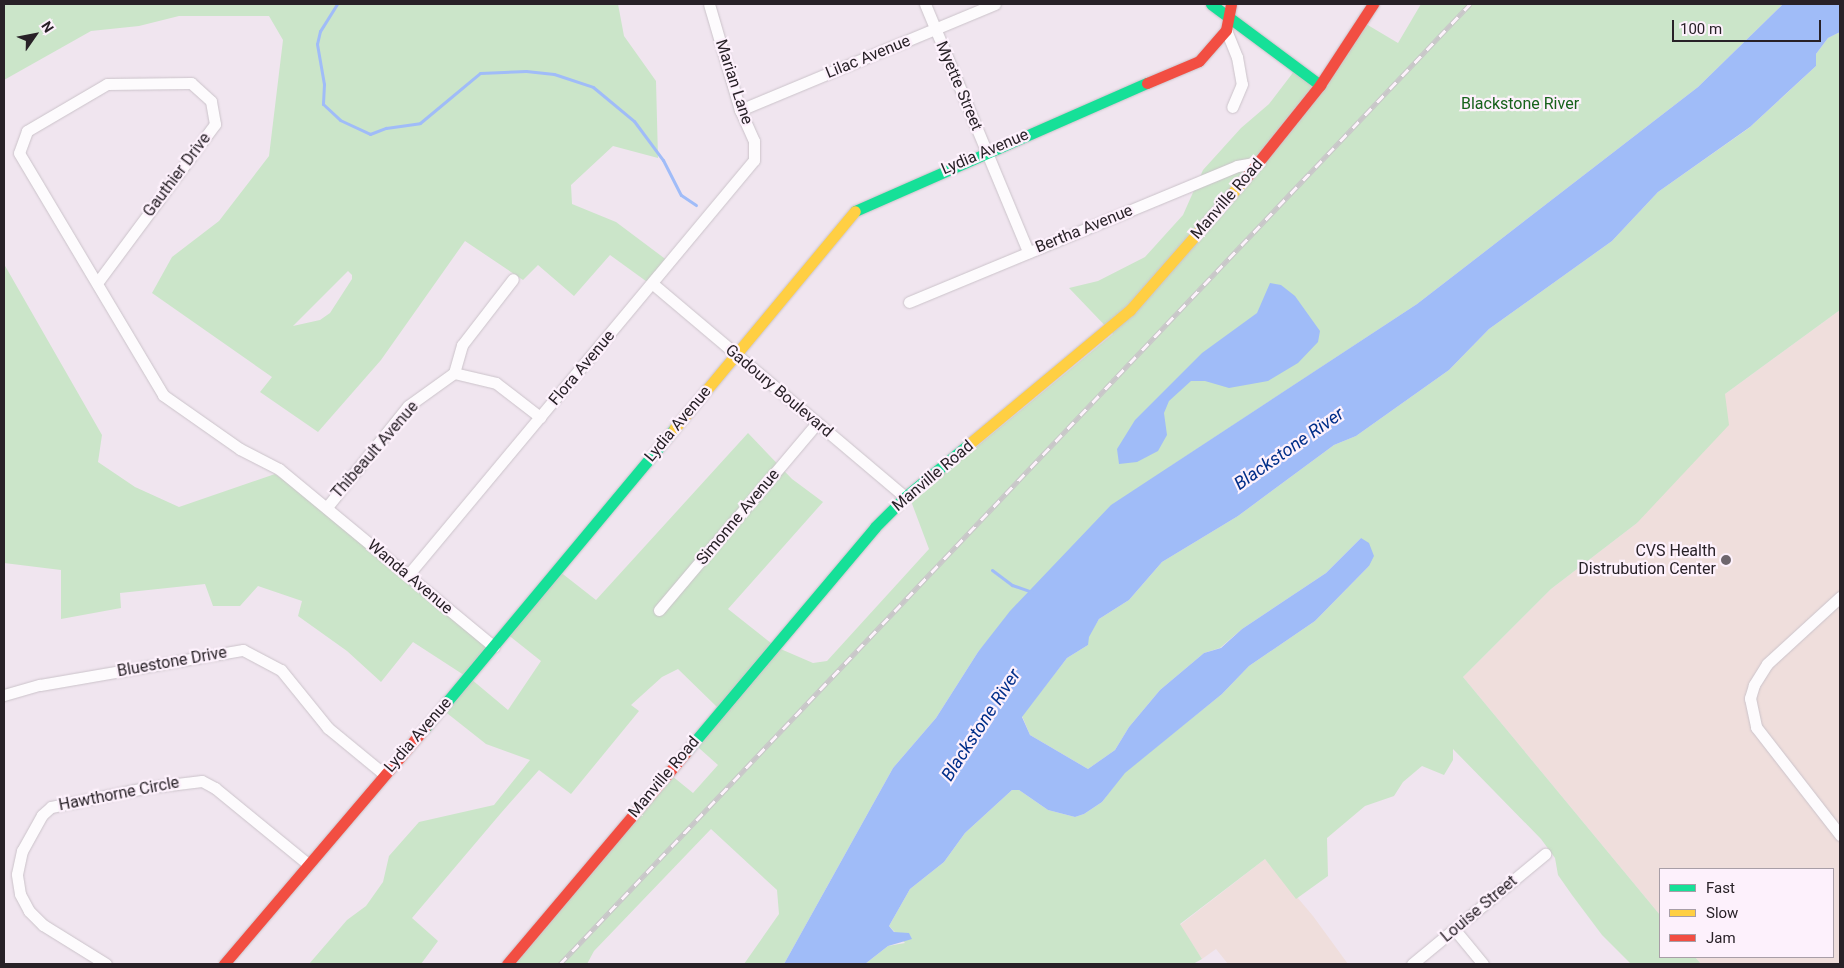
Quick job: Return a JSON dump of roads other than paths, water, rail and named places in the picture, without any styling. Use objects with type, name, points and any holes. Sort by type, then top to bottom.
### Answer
[{"type":"street","name":"Marian Lane","points":[[712,4],[740,110],[754,141],[754,160]]},
{"type":"street","name":"Myette Street","points":[[924,4],[1028,252]]},
{"type":"street","name":"Lilac Avenue","points":[[740,110],[995,4]]},
{"type":"street","points":[[1211,4],[1227,24],[1320,85]]},
{"type":"street","points":[[1231,4],[1227,24],[1237,57],[1242,84],[1232,107]]},
{"type":"street","name":"Manville Road","points":[[507,964],[875,527],[905,498],[1130,310],[1260,162],[1320,85],[1373,4]]},
{"type":"street","name":"Lydia Avenue","points":[[224,964],[494,647],[858,207],[1199,61],[1227,24]]},
{"type":"street","name":"Gauthier Drive","points":[[97,283],[215,124],[210,100],[191,84],[107,84],[27,131],[19,153],[163,395],[240,449],[279,468],[327,507]]},
{"type":"street","name":"Flora Avenue","points":[[408,575],[653,284],[754,160]]},
{"type":"street","name":"Bertha Avenue","points":[[909,302],[1237,166],[1260,162]]},
{"type":"street","points":[[513,279],[462,345],[454,373],[496,382],[540,418]]},
{"type":"street","name":"Gadoury Boulevard","points":[[653,284],[905,498]]},
{"type":"street","name":"Thibeault Avenue","points":[[327,507],[408,406],[454,373]]},
{"type":"street","name":"Simonne Avenue","points":[[659,610],[817,423]]},
{"type":"street","name":"Wanda Avenue","points":[[327,507],[494,647]]},
{"type":"street","points":[[1840,596],[1767,664],[1754,685],[1750,698],[1756,727],[1840,834]]},
{"type":"street","name":"Bluestone Drive","points":[[4,695],[40,684],[243,650],[282,670],[328,728],[384,774]]},
{"type":"street","name":"Hawthorne Circle","points":[[106,964],[43,925],[29,911],[20,894],[17,874],[22,851],[42,815],[51,807],[144,788],[202,781],[215,788],[308,864]]},
{"type":"street","name":"Louise Street","points":[[1412,964],[1545,854]]},
{"type":"street","points":[[1455,930],[1484,964]]},
{"type":"water","name":"Blackstone River","points":[[1783,4],[1840,4],[1840,32],[1828,38],[1816,54],[1816,66],[1750,127],[1658,192],[1612,241],[1489,329],[1449,370],[1356,436],[1334,445],[1238,516],[1162,562],[1129,600],[1099,619],[1089,637],[1088,645],[1067,658],[1022,717],[1030,735],[1088,769],[1115,750],[1129,727],[1160,690],[1204,653],[1221,648],[1242,629],[1326,573],[1361,538],[1369,543],[1374,556],[1369,566],[1315,621],[1249,666],[1222,694],[1125,773],[1102,802],[1084,814],[1075,817],[1048,810],[1019,790],[1012,790],[965,833],[944,862],[910,889],[889,926],[894,932],[909,933],[912,939],[888,946],[865,964],[784,964],[893,768],[936,718],[978,652],[1010,611],[1111,505],[1417,304],[1698,87]]},
{"type":"water","points":[[1270,283],[1281,285],[1295,296],[1320,331],[1318,342],[1298,363],[1268,381],[1229,388],[1205,381],[1191,381],[1169,401],[1164,413],[1167,435],[1158,451],[1137,462],[1119,464],[1117,449],[1135,420],[1202,353],[1257,313]]},
{"type":"waterway","points":[[337,4],[320,31],[317,44],[324,84],[323,104],[340,120],[370,134],[386,128],[420,123],[480,73],[526,71],[554,74],[593,87],[634,121],[663,160],[681,195],[696,205]]},
{"type":"waterway","points":[[992,570],[1012,585],[1032,592]]},
{"type":"railway","points":[[560,964],[1470,4]]},
{"type":"place","name":"CVS Health Distrubution Center","points":[[1726,560]]}]
